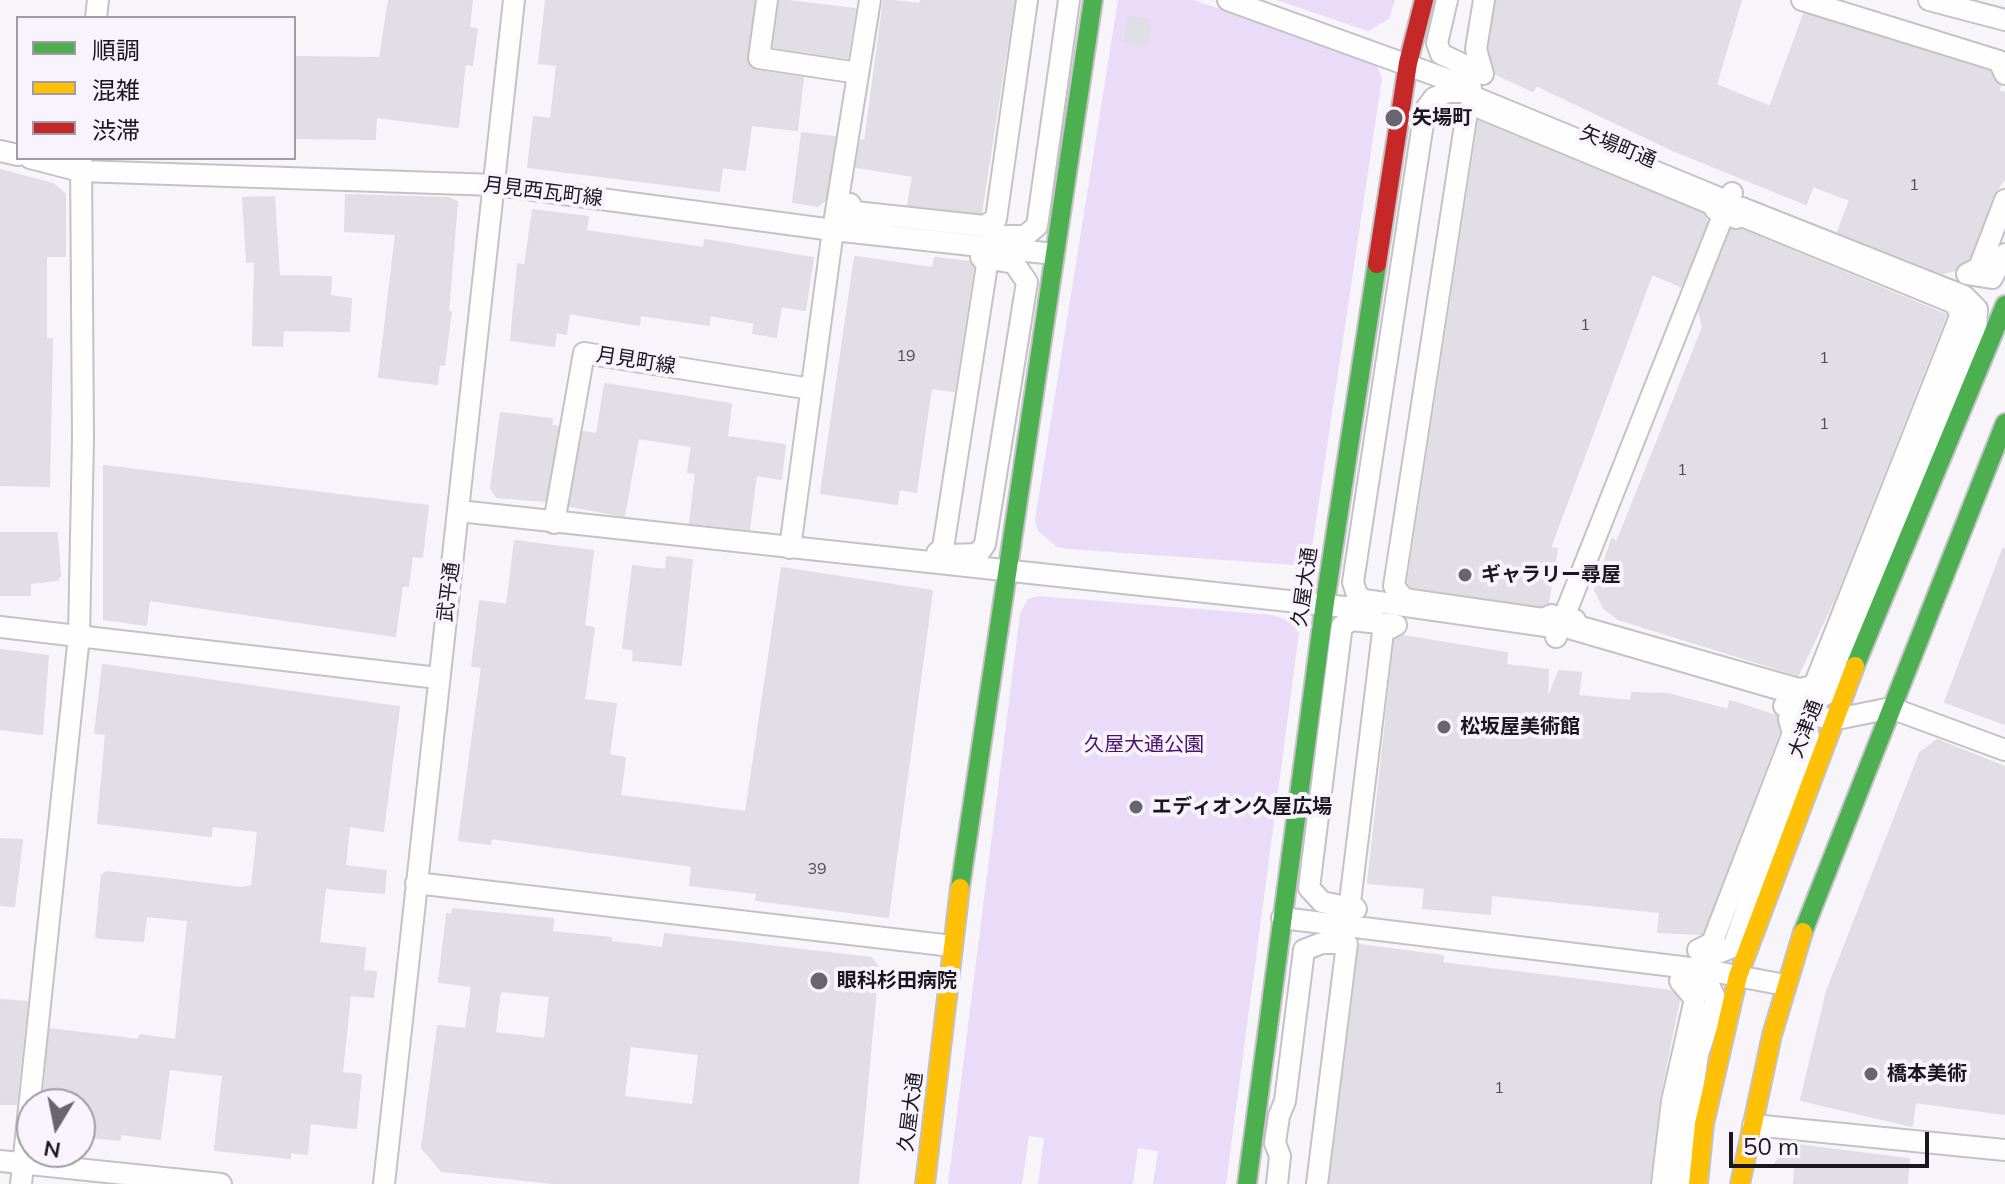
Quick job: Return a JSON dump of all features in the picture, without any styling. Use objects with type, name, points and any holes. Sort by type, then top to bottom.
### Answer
[{"type":"street","name":"武平通","points":[[384,1184],[514,0]]},
{"type":"street","points":[[767,0],[759,58],[858,73]]},
{"type":"street","points":[[790,548],[833,230],[870,0]]},
{"type":"street","points":[[1027,0],[996,219],[984,226],[855,212],[850,204],[853,218],[1011,238],[1033,231],[1037,226],[1069,0]]},
{"type":"street","name":"久屋大通","points":[[925,1184],[952,946],[1005,570],[1093,0]]},
{"type":"street","name":"矢場町通","points":[[1228,0],[1408,63],[2005,304]]},
{"type":"street","name":"久屋大通","points":[[1247,1184],[1325,602],[1408,63],[1424,0]]},
{"type":"street","points":[[1447,0],[1437,43],[1439,50],[1449,59],[1483,74],[1476,49],[1484,0]]},
{"type":"street","points":[[1802,0],[1999,61],[2005,74]]},
{"type":"street","points":[[1929,0],[2005,20]]},
{"type":"street","points":[[1462,92],[1715,195],[1715,209],[1712,204],[1475,106],[1467,112],[1394,586],[1404,599],[1543,619],[1552,615],[1548,625],[1541,627],[1359,598],[1354,573],[1427,104],[1438,96],[1462,92]]},
{"type":"street","name":"月見西瓦町線","points":[[47,160],[496,185],[833,230],[1054,254]]},
{"type":"street","points":[[22,1174],[79,636],[83,438],[81,164]]},
{"type":"street","points":[[1556,637],[1732,193]]},
{"type":"street","points":[[2005,200],[1979,268],[1967,274],[1992,278],[2005,254]]},
{"type":"street","points":[[1742,208],[1749,209],[1964,296],[1977,309],[1976,330],[1831,691],[1816,700],[1593,638],[1572,629],[1575,620],[1578,626],[1799,689],[1814,686],[1961,314],[1954,303],[1742,216],[1736,218],[1742,208]]},
{"type":"street","points":[[981,257],[1007,259],[1020,267],[1027,282],[985,544],[978,554],[970,556],[937,553],[943,548],[987,265],[981,257]]},
{"type":"street","name":"大津通","points":[[1698,1184],[1704,1124],[1738,976],[1832,720],[2005,304]]},
{"type":"street","name":"月見町線","points":[[554,523],[584,353],[811,389]]},
{"type":"street","points":[[1740,1184],[1785,985],[1814,900],[2005,423]]},
{"type":"street","points":[[459,511],[1325,602],[1556,637],[1832,720],[1891,708],[2005,750]]},
{"type":"street","points":[[1357,620],[1396,625],[1383,632],[1350,902],[1356,909],[1322,902],[1309,888],[1342,626],[1357,620]]},
{"type":"street","points":[[0,627],[438,678]]},
{"type":"street","points":[[1789,719],[1805,726],[1809,737],[1733,947],[1718,953],[1698,950],[1712,943],[1793,733],[1789,719]]},
{"type":"street","points":[[416,883],[952,946]]},
{"type":"street","points":[[1282,918],[1738,976],[1785,985]]},
{"type":"street","points":[[1277,1184],[1280,1156],[1275,1143],[1285,1101],[1304,950],[1316,944],[1339,943],[1347,944],[1317,1184]]},
{"type":"street","points":[[1662,1184],[1672,1101],[1695,999],[1680,981],[1709,985],[1716,1000],[1698,1054],[1680,1184]]},
{"type":"street","points":[[1753,1125],[2005,1150]]},
{"type":"street","points":[[0,1161],[22,1174],[221,1184]]},
{"type":"green space","points":[[1118,0],[1193,0],[1375,62],[1382,78],[1313,541],[1309,558],[1295,565],[1069,549],[1057,547],[1038,531],[1035,520]]},
{"type":"green space","points":[[1276,0],[1395,0],[1389,19],[1368,31]]},
{"type":"green space","name":"久屋大通公園","points":[[1038,596],[1273,615],[1290,621],[1299,633],[1226,1184],[1153,1184],[1158,1151],[1138,1148],[1133,1184],[1038,1184],[1044,1138],[1029,1136],[1022,1184],[948,1184],[1020,614],[1028,599]]},
{"type":"building","points":[[389,0],[472,0],[469,28],[477,29],[472,65],[465,64],[458,127],[376,117],[375,139],[296,138],[296,57],[380,58]]},
{"type":"building","points":[[546,0],[754,0],[747,62],[757,71],[803,78],[797,130],[751,125],[745,170],[722,167],[719,191],[528,167],[534,117],[551,119],[557,65],[539,63]]},
{"type":"building","points":[[780,0],[855,9],[847,58],[774,47]]},
{"type":"building","points":[[884,0],[920,4],[921,0],[1014,0],[981,213],[908,205],[913,176],[856,167],[861,140],[865,141]]},
{"type":"building","points":[[1497,0],[1741,0],[1716,85],[1770,107],[1804,14],[1990,72],[2000,86],[1998,91],[2005,93],[2005,178],[1993,195],[1969,259],[1955,270],[1942,273],[1838,232],[1850,200],[1813,186],[1806,204],[1675,151],[1536,85],[1533,91],[1496,74],[1489,48]]},
{"type":"building","points":[[1129,17],[1150,20],[1147,46],[1125,41]]},
{"type":"building","points":[[1479,122],[1703,214],[1707,222],[1681,286],[1652,274],[1550,548],[1557,549],[1548,603],[1541,606],[1411,587],[1408,582]]},
{"type":"building","points":[[802,133],[835,137],[825,200],[818,206],[793,202]]},
{"type":"building","points":[[0,170],[53,184],[65,194],[65,256],[46,256],[46,339],[52,339],[49,486],[0,485]]},
{"type":"building","points":[[346,195],[448,198],[457,202],[448,312],[451,312],[444,365],[439,364],[437,384],[379,377],[396,234],[345,231]]},
{"type":"building","points":[[274,197],[279,276],[331,277],[330,296],[351,299],[349,331],[283,330],[282,346],[253,345],[255,261],[247,262],[243,198]]},
{"type":"building","points":[[533,210],[588,217],[586,231],[704,248],[705,240],[813,258],[805,310],[781,306],[776,337],[753,333],[755,323],[710,315],[709,325],[640,315],[639,325],[569,313],[566,334],[556,332],[554,346],[511,340],[518,264],[525,266]]},
{"type":"building","points":[[1731,230],[1742,230],[1946,315],[1834,599],[1798,675],[1618,619],[1604,608],[1595,590],[1612,539],[1617,542],[1703,327],[1699,311]]},
{"type":"building","points":[[855,257],[933,268],[935,258],[970,262],[973,268],[954,391],[931,388],[916,492],[899,489],[897,504],[821,493]]},
{"type":"building","points":[[605,384],[731,404],[727,437],[785,445],[781,479],[756,475],[749,529],[690,523],[696,473],[688,472],[692,446],[638,438],[624,516],[570,506],[583,432],[597,434]]},
{"type":"building","points":[[501,413],[552,419],[551,426],[558,427],[545,501],[497,497],[491,488]]},
{"type":"building","points":[[104,466],[428,506],[422,557],[412,556],[408,586],[402,586],[395,636],[149,600],[146,625],[104,619]]},
{"type":"building","points":[[0,533],[57,533],[60,576],[57,580],[30,583],[30,595],[0,595]]},
{"type":"building","points":[[515,541],[593,551],[584,626],[594,628],[584,700],[616,704],[609,755],[625,758],[620,796],[746,812],[782,568],[932,591],[888,917],[756,900],[757,893],[690,885],[692,866],[491,838],[490,844],[459,840],[482,667],[472,666],[480,601],[507,605]]},
{"type":"building","points":[[2005,549],[2005,724],[1945,702]]},
{"type":"building","points":[[667,557],[692,560],[681,665],[633,660],[634,650],[623,648],[633,566],[666,570]]},
{"type":"building","points":[[1403,636],[1507,653],[1506,665],[1548,670],[1547,701],[1559,671],[1581,673],[1578,696],[1631,701],[1632,693],[1668,694],[1728,710],[1730,701],[1776,716],[1779,732],[1702,934],[1658,932],[1660,912],[1491,895],[1490,914],[1423,908],[1425,888],[1368,883],[1395,640]]},
{"type":"building","points":[[0,650],[48,656],[42,734],[0,729]]},
{"type":"building","points":[[103,665],[399,707],[383,831],[349,826],[345,866],[386,871],[384,893],[325,888],[319,943],[365,948],[363,971],[376,972],[373,997],[350,995],[342,1073],[361,1075],[356,1128],[310,1123],[307,1154],[290,1152],[290,1158],[215,1150],[223,1075],[169,1069],[160,1139],[120,1134],[120,1140],[96,1138],[96,1088],[44,1088],[50,1029],[139,1040],[140,1035],[176,1040],[188,920],[146,916],[143,941],[96,936],[102,875],[107,872],[242,888],[252,886],[258,831],[212,826],[211,836],[98,823],[106,734],[95,733]]},
{"type":"building","points":[[1937,740],[2005,767],[2005,1114],[1915,1102],[1912,1126],[1801,1100],[1827,991],[1920,753]]},
{"type":"building","points":[[0,839],[22,840],[14,906],[0,905]]},
{"type":"building","points":[[453,909],[553,919],[552,932],[611,938],[611,942],[663,948],[665,934],[871,958],[878,967],[858,1184],[562,1184],[442,1171],[422,1148],[438,1026],[466,1029],[472,986],[439,982],[447,914],[452,915]],"holes":[[[500,991],[550,996],[545,1039],[495,1033]],[[630,1046],[699,1054],[693,1105],[624,1097]]]},
{"type":"building","points":[[1360,945],[1443,956],[1442,963],[1672,991],[1679,1000],[1659,1098],[1649,1184],[1330,1184]]},
{"type":"building","points":[[0,1000],[27,1002],[16,1104],[0,1104]]},
{"type":"building","points":[[1796,1145],[1909,1159],[1907,1184],[1794,1184],[1795,1166],[1775,1163]]},
{"type":"traffic: fast","points":[[960,888],[1093,0]]},
{"type":"traffic: fast","points":[[1247,1184],[1325,602],[1377,264]]},
{"type":"traffic: fast","points":[[1855,666],[2005,305]]},
{"type":"traffic: fast","points":[[1803,932],[2005,423]]},
{"type":"traffic: slow","points":[[1698,1184],[1704,1124],[1738,976],[1855,666]]},
{"type":"traffic: slow","points":[[925,1184],[960,888]]},
{"type":"traffic: slow","points":[[1740,1184],[1772,1035],[1803,932]]},
{"type":"traffic: jam","points":[[1377,264],[1408,63],[1424,0]]},
{"type":"place","name":"矢場町","points":[[1394,118]]},
{"type":"place","name":"ギャラリー尋屋","points":[[1465,575]]},
{"type":"place","name":"松坂屋美術館","points":[[1444,727]]},
{"type":"place","name":"エディオン久屋広場","points":[[1136,807]]},
{"type":"place","name":"眼科杉田病院","points":[[819,981]]},
{"type":"place","name":"橋本美術","points":[[1871,1074]]}]
